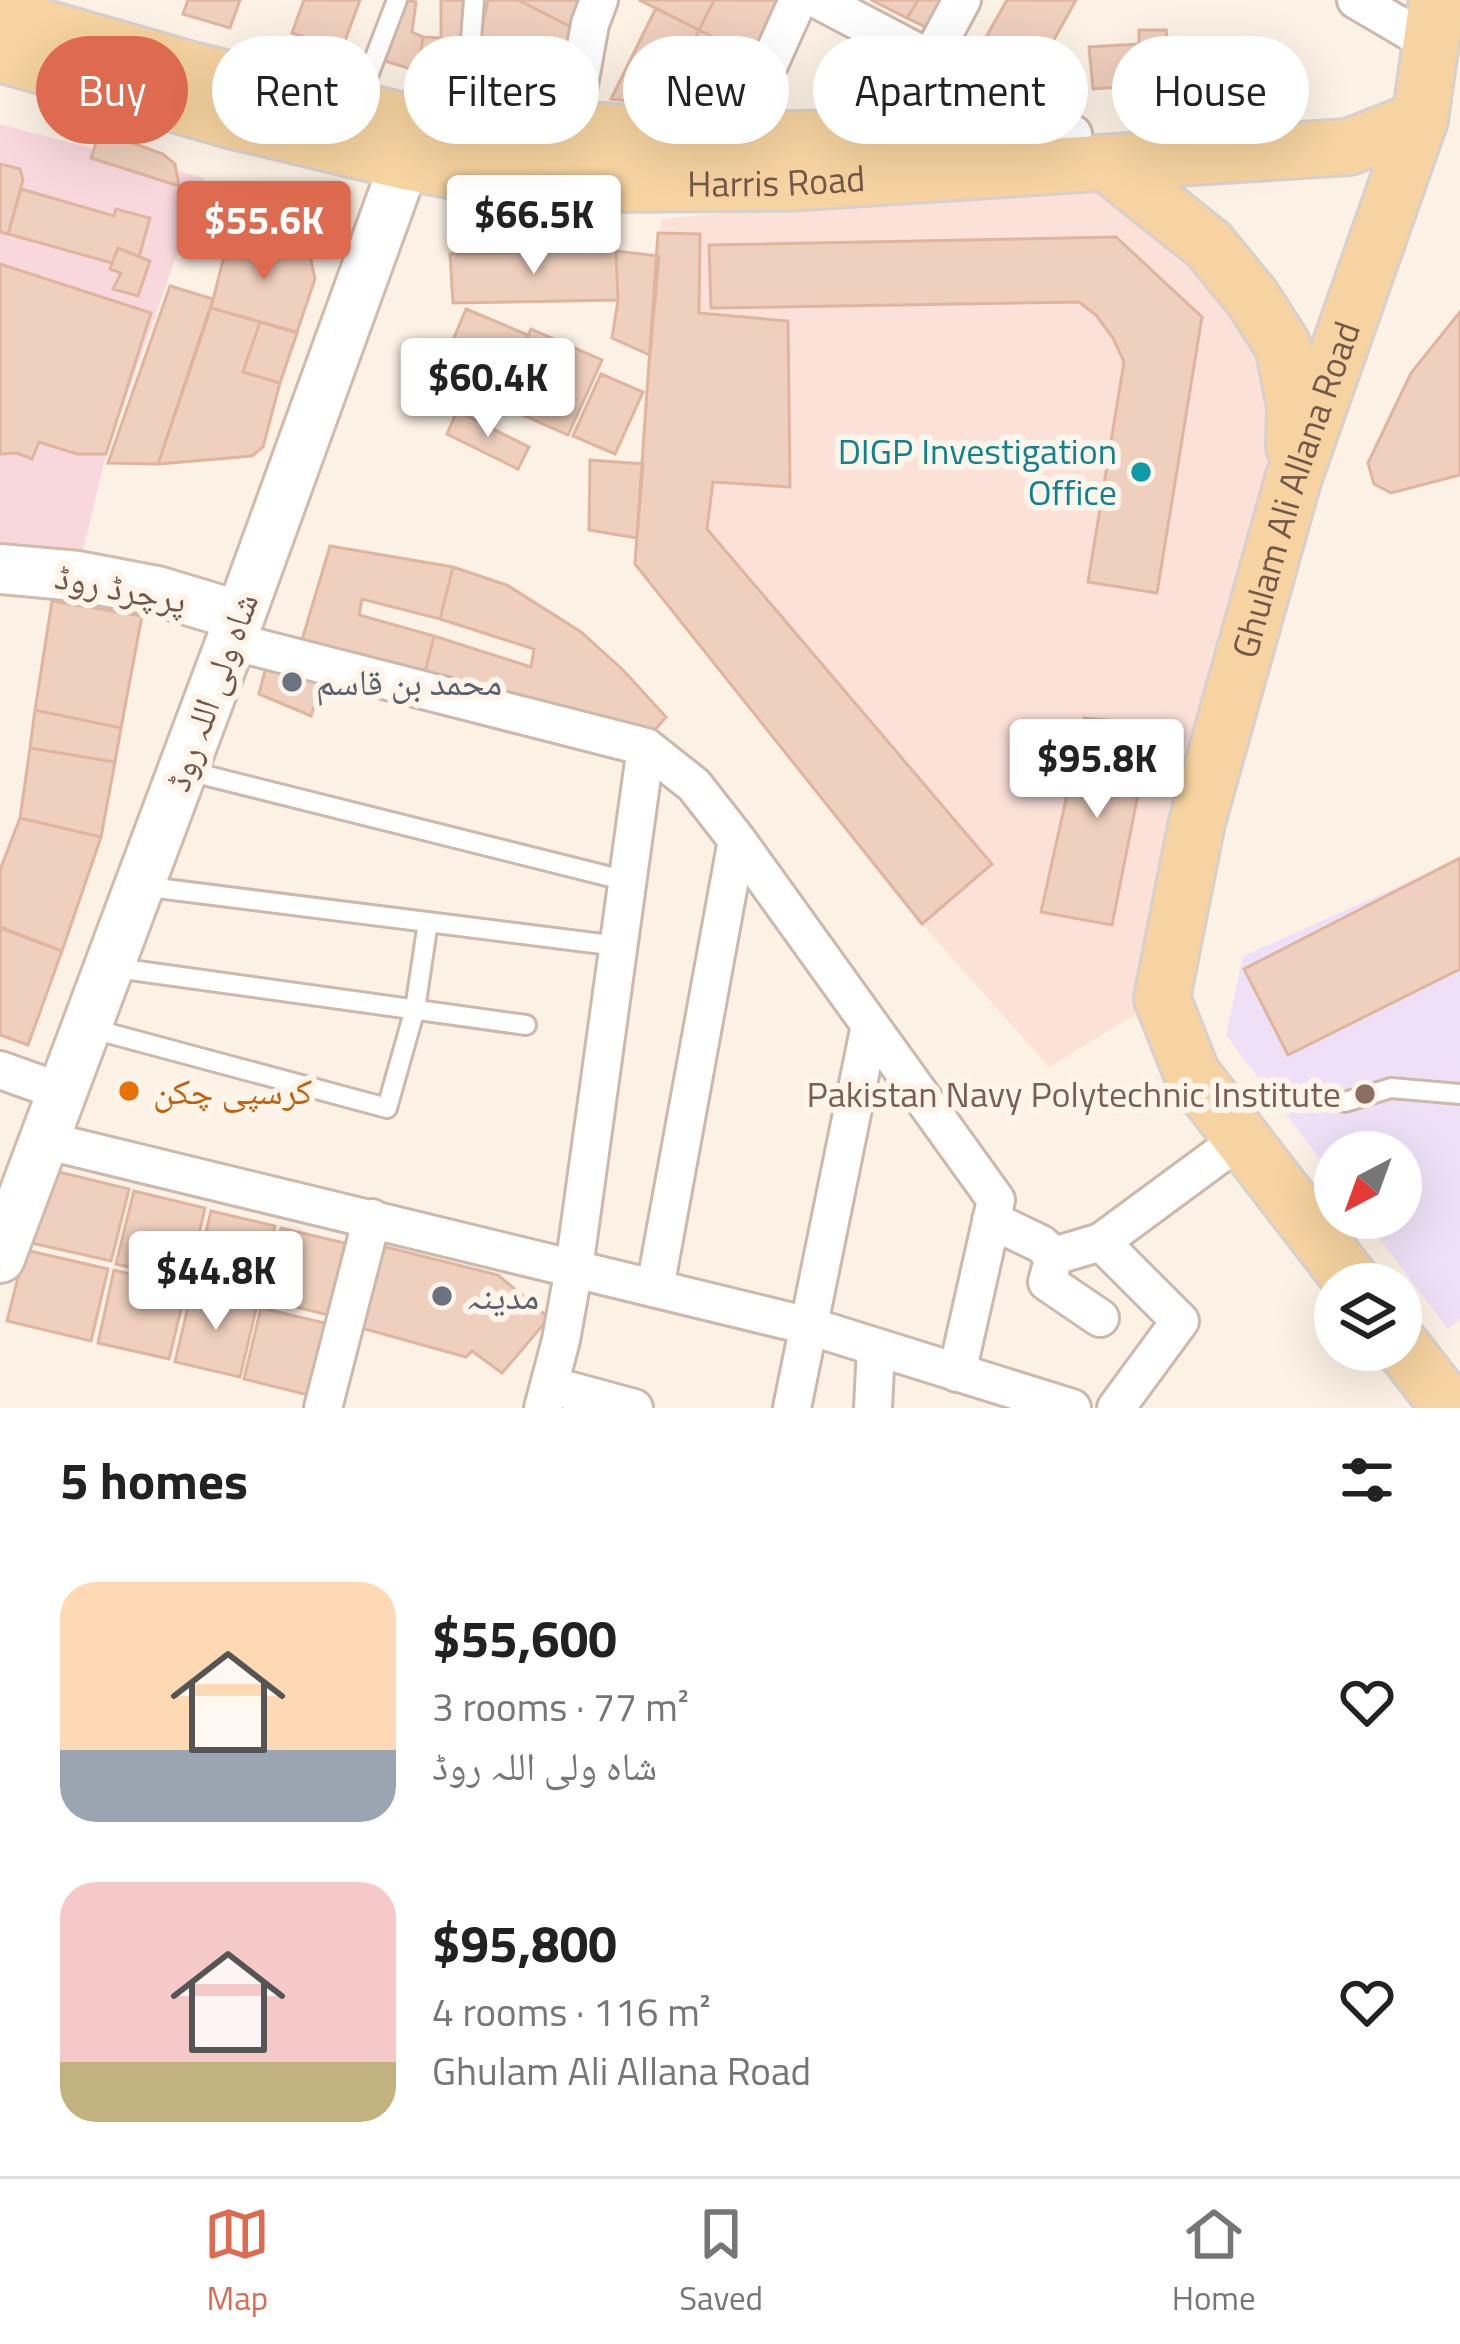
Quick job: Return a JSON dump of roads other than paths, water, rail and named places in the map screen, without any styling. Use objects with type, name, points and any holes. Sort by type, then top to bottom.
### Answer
[{"type":"main road","name":"Harris Road","points":[[0,15],[212,75]]},
{"type":"main road","name":"Ghulam Ali Allana Road","points":[[1333,1263],[1225,1152],[1162,998],[1197,822],[1293,480],[1440,111],[1434,22]]},
{"type":"main road","name":"Harris Road","points":[[0,54],[230,120],[404,142]]},
{"type":"main road","name":"Harris Road","points":[[789,141],[1089,148],[1349,147],[1440,111]]},
{"type":"main road","name":"Harris Road","points":[[412,144],[493,178],[671,185],[807,182],[1089,148]]},
{"type":"main road","points":[[1089,148],[1209,245],[1283,346],[1295,406],[1293,480]]},
{"type":"main road","points":[[1421,1371],[1450,1408]]},
{"type":"street","points":[[588,36],[599,0]]},
{"type":"street","points":[[782,36],[798,0]]},
{"type":"street","points":[[818,0],[886,36]]},
{"type":"street","points":[[942,36],[962,0]]},
{"type":"street","points":[[1356,0],[1434,22]]},
{"type":"street","name":"شاہ ولی اللہ روڈ","points":[[0,1258],[410,144]]},
{"type":"street","points":[[1082,144],[1089,148]]},
{"type":"street","name":"پرچرڈ روڈ","points":[[0,568],[157,590],[235,629]]},
{"type":"street","points":[[235,629],[646,747],[694,785],[996,1200],[967,1386]]},
{"type":"street","points":[[634,1408],[546,1397],[574,1268],[646,747]]},
{"type":"street","points":[[656,1288],[737,839]]},
{"type":"street","points":[[793,1408],[870,1025]]},
{"type":"street","points":[[0,1070],[62,1093]]},
{"type":"street","points":[[44,1140],[809,1326],[876,1347],[967,1386],[1070,1408]]},
{"type":"street","points":[[1054,1256],[1107,1239],[1225,1152]]},
{"type":"street","points":[[323,1408],[372,1218]]},
{"type":"street","points":[[991,1220],[1054,1256]]},
{"type":"street","points":[[1107,1239],[1180,1321],[1116,1408]]},
{"type":"street","points":[[1054,1256],[1047,1282],[1100,1318]]},
{"type":"street","points":[[873,1408],[876,1347]]},
{"type":"lane","points":[[380,44],[397,0]]},
{"type":"lane","points":[[471,36],[474,0]]},
{"type":"lane","points":[[183,770],[627,881]]},
{"type":"lane","points":[[140,886],[618,946]]},
{"type":"lane","points":[[87,1027],[387,1108],[415,1010],[428,922]]},
{"type":"lane","points":[[109,967],[526,1025]]},
{"type":"lane","points":[[1345,1102],[1391,1088],[1460,1094]]},
{"type":"place","name":"DIGP Investigation Office","points":[[1141,472]]},
{"type":"place","name":"محمد بن قاسم","points":[[292,682]]},
{"type":"place","name":"کرسپی چکن","points":[[129,1091]]},
{"type":"place","name":"Pakistan Navy Polytechnic Institute","points":[[1365,1094]]},
{"type":"place","name":"مدینہ","points":[[442,1296]]}]
